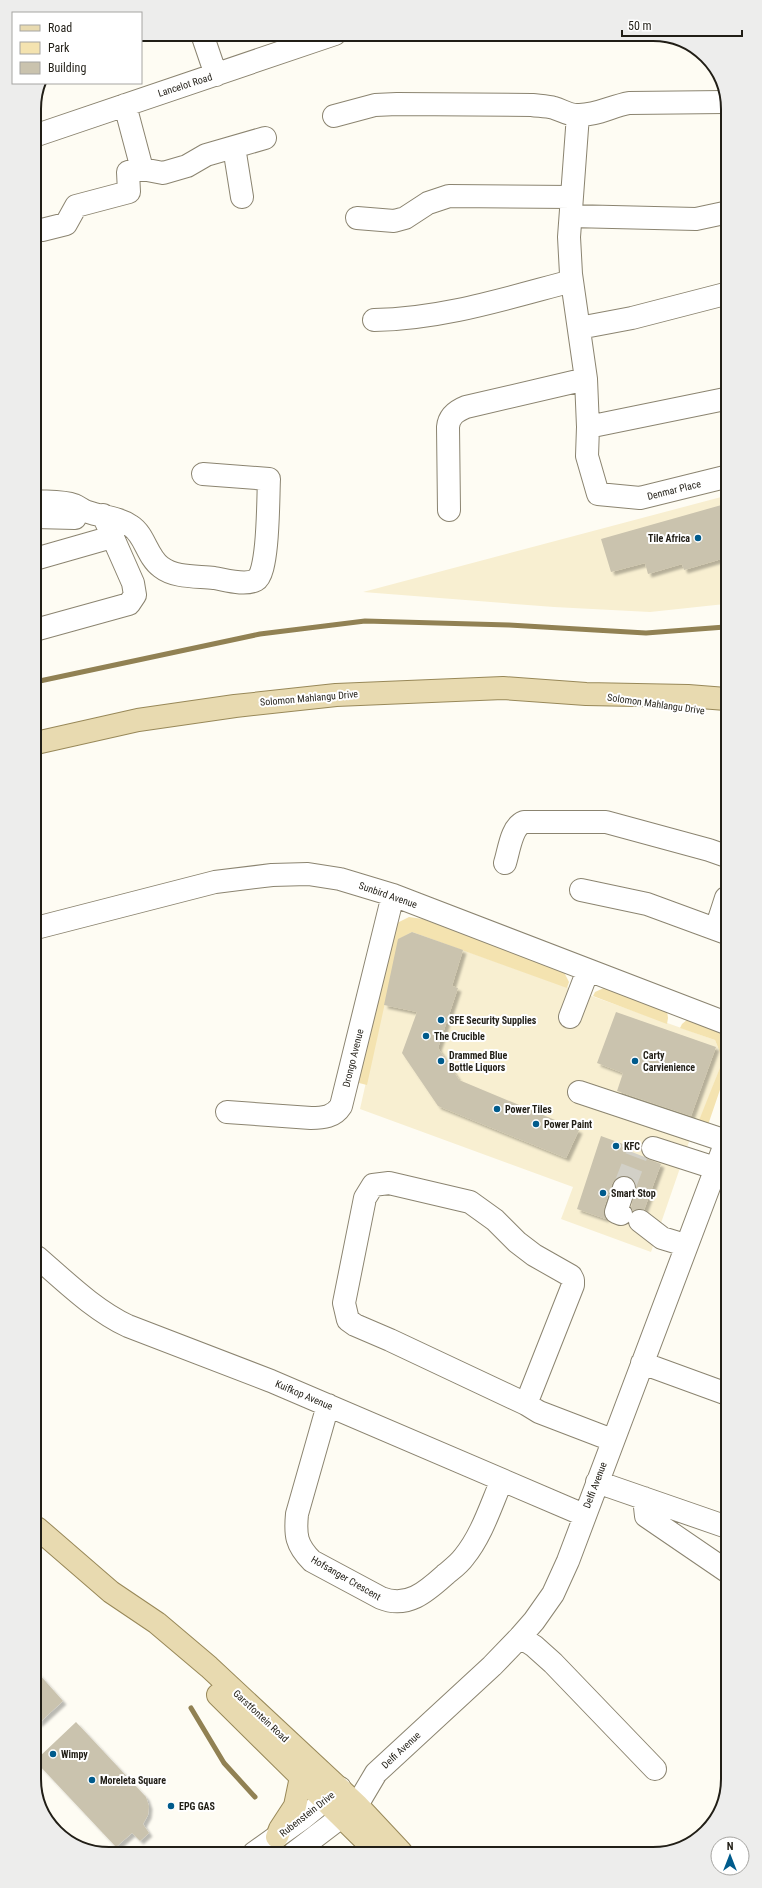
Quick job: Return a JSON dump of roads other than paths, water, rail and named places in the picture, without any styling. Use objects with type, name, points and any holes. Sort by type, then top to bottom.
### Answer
[{"type":"main road","name":"Solomon Mahlangu Drive","points":[[41,742],[138,720],[234,706],[336,695],[503,688],[586,694],[688,696],[721,699]]},
{"type":"main road","name":"Solomon Mahlangu Drive","points":[[586,694],[721,712]]},
{"type":"main road","name":"Garstfontein Road","points":[[41,1531],[111,1592],[157,1624],[209,1668],[332,1795],[349,1811],[395,1847]]},
{"type":"main road","name":"Garstfontein Road","points":[[111,1592],[128,1614],[198,1676],[301,1777],[332,1795]]},
{"type":"main road","points":[[278,1837],[280,1829],[295,1806],[301,1777]]},
{"type":"main road","name":"Garstfontein Road","points":[[349,1811],[374,1847]]},
{"type":"street","points":[[204,41],[216,75]]},
{"type":"street","name":"Lancelot Road","points":[[41,134],[315,41]]},
{"type":"street","points":[[334,116],[375,105],[397,104],[532,105],[553,108],[571,115],[578,115],[629,103],[720,102]]},
{"type":"street","points":[[125,105],[142,169]]},
{"type":"street","points":[[578,115],[570,237],[572,281],[586,379],[588,427],[721,401]]},
{"type":"street","points":[[42,230],[66,224],[76,206],[129,192],[128,172],[142,169],[163,173],[187,166],[206,155],[265,138]]},
{"type":"street","points":[[234,147],[242,197]]},
{"type":"street","points":[[357,218],[394,221],[405,218],[428,203],[449,196],[696,219],[721,214]]},
{"type":"street","points":[[374,320],[400,320],[451,312],[572,281]]},
{"type":"street","points":[[579,328],[632,318],[721,295]]},
{"type":"street","points":[[449,510],[448,428],[453,414],[466,407],[586,379]]},
{"type":"street","name":"Denmar Place","points":[[588,427],[587,456],[598,494],[640,498],[721,478]]},
{"type":"street","points":[[41,502],[74,505],[95,514],[132,526],[154,560],[168,572],[179,575],[240,581],[256,580],[260,577],[263,569],[268,520],[268,479],[203,474]]},
{"type":"street","points":[[41,517],[74,519],[95,514]]},
{"type":"street","points":[[41,628],[129,604],[135,595],[133,583],[112,537],[95,514]]},
{"type":"street","points":[[41,558],[112,537]]},
{"type":"street","points":[[505,863],[515,829],[519,824],[524,822],[606,822],[721,854]]},
{"type":"street","name":"Sunbird Avenue","points":[[41,927],[215,882],[272,875],[308,874],[340,879],[393,895],[721,1021]]},
{"type":"street","points":[[581,890],[647,904],[721,931]]},
{"type":"street","name":"Drongo Avenue","points":[[227,1112],[323,1118],[338,1111],[341,1106],[377,966],[393,895]]},
{"type":"street","points":[[570,1017],[588,970]]},
{"type":"street","points":[[579,1092],[721,1138]]},
{"type":"street","points":[[662,1120],[645,1151],[716,1168]]},
{"type":"street","name":"Delfi Avenue","points":[[349,1811],[376,1773],[492,1666],[520,1637],[553,1594],[568,1561],[685,1245],[721,1154]]},
{"type":"street","points":[[526,1404],[573,1285],[571,1276],[534,1255],[517,1242],[495,1220],[470,1202],[389,1183],[373,1185],[365,1198],[344,1303],[348,1320],[355,1325],[526,1404],[539,1412],[612,1440]]},
{"type":"street","points":[[624,1188],[616,1212],[631,1218],[662,1238],[685,1245]]},
{"type":"street","name":"Kuifkop Avenue","points":[[41,1260],[110,1318],[328,1405],[584,1515]]},
{"type":"street","points":[[642,1363],[721,1392]]},
{"type":"street","name":"Hofsanger Crescent","points":[[328,1405],[298,1514],[296,1530],[298,1542],[303,1551],[312,1561],[381,1598],[389,1601],[400,1602],[416,1597],[428,1590],[464,1558],[483,1525],[502,1480]]},
{"type":"street","points":[[596,1482],[721,1525]]},
{"type":"street","points":[[644,1498],[646,1516],[721,1567]]},
{"type":"street","points":[[520,1637],[534,1646],[553,1664],[655,1769]]},
{"type":"street","name":"Delfi Avenue","points":[[332,1795],[376,1773]]},
{"type":"street","name":"Rubenstein Drive","points":[[263,1847],[332,1795]]},
{"type":"street","points":[[302,1847],[349,1811]]},
{"type":"waterway","points":[[41,681],[260,634],[365,621],[509,625],[646,633],[721,627]]},
{"type":"waterway","points":[[191,1708],[224,1763],[255,1797]]},
{"type":"tunnel","points":[[624,1188],[637,1154]]},
{"type":"place","name":"Tile Africa","points":[[698,538]]},
{"type":"place","name":"SFE Security Supplies","points":[[441,1020]]},
{"type":"place","name":"The Crucible","points":[[426,1036]]},
{"type":"place","name":"Drammed Blue Bottle Liquors","points":[[441,1061]]},
{"type":"place","name":"Carty Carvienience","points":[[635,1061]]},
{"type":"place","name":"Power Tiles","points":[[497,1109]]},
{"type":"place","name":"Power Paint","points":[[536,1124]]},
{"type":"place","name":"KFC","points":[[616,1146]]},
{"type":"place","name":"Smart Stop","points":[[603,1193]]},
{"type":"place","name":"Wimpy","points":[[53,1754]]},
{"type":"place","name":"Moreleta Square","points":[[92,1780]]},
{"type":"place","name":"EPG GAS","points":[[171,1806]]}]
